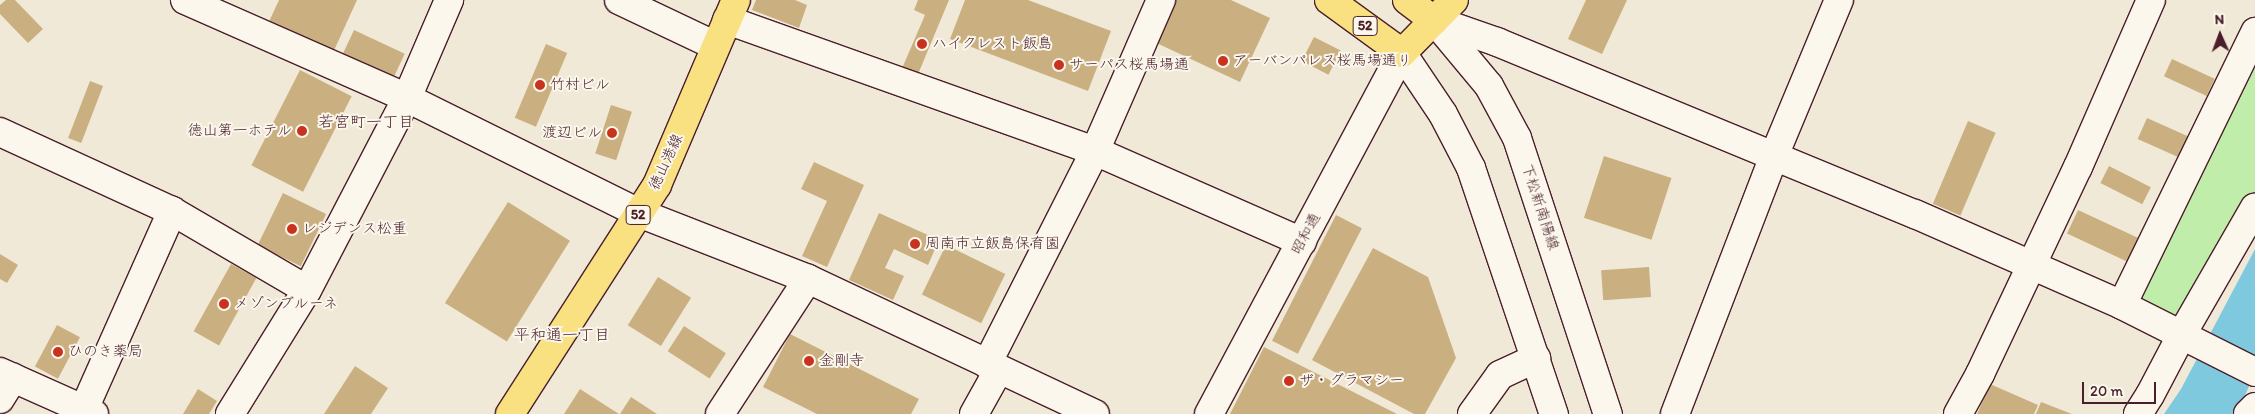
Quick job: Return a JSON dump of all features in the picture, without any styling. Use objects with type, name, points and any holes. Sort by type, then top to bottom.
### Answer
[{"type":"main road","name":"52","points":[[1329,0],[1402,53]]},
{"type":"main road","points":[[1408,0],[1434,20]]},
{"type":"main road","points":[[1402,53],[1454,0]]},
{"type":"main road","name":"徳山港線","points":[[510,414],[657,185],[732,10]]},
{"type":"street","points":[[185,0],[407,98],[639,213],[808,279],[1095,414]]},
{"type":"street","points":[[230,414],[307,290],[407,98],[449,0]]},
{"type":"street","points":[[619,0],[716,46]]},
{"type":"street","points":[[974,414],[993,367],[1095,151],[1160,0]]},
{"type":"street","points":[[1675,414],[1774,156],[1839,0]]},
{"type":"street","points":[[1958,414],[1980,374],[2078,167],[2151,0]]},
{"type":"street","points":[[732,10],[1095,151],[1302,242]]},
{"type":"street","points":[[1434,20],[1497,42],[1915,214],[2122,305],[2255,372]]},
{"type":"street","name":"下松新南陽線","points":[[1434,20],[1489,86],[1517,138],[1608,414]]},
{"type":"street","points":[[2122,305],[2255,32]]},
{"type":"street","points":[[1402,53],[1443,114],[1471,168],[1554,414]]},
{"type":"street","name":"昭和通","points":[[1209,414],[1402,53]]},
{"type":"street","points":[[0,132],[172,211],[307,290]]},
{"type":"street","points":[[2138,414],[2150,396],[2182,334],[2255,206]]},
{"type":"street","points":[[4,383],[89,412],[172,211]]},
{"type":"street","points":[[720,414],[808,279]]},
{"type":"street","points":[[1472,414],[1500,375],[1536,358]]},
{"type":"street","points":[[2248,414],[2255,407]]},
{"type":"green space","points":[[2255,55],[2255,196],[2182,321],[2135,297]]},
{"type":"water","points":[[2255,249],[2255,373],[2241,404],[2233,414],[2164,414],[2181,389]]},
{"type":"building","points":[[6,0],[15,0],[43,29],[28,43],[0,14],[0,5]]},
{"type":"building","points":[[279,0],[357,0],[331,57],[266,28]]},
{"type":"building","points":[[756,0],[795,0],[807,5],[799,28],[752,10]]},
{"type":"building","name":"ハイクレスト飯島","points":[[918,0],[949,0],[916,79],[900,73],[925,15],[914,10]]},
{"type":"building","name":"サーパス桜馬場通","points":[[965,0],[1028,0],[1111,31],[1088,91],[950,39]]},
{"type":"building","name":"アーバンパレス桜馬場通り","points":[[1168,0],[1231,0],[1270,18],[1240,82],[1150,40]]},
{"type":"building","points":[[1586,0],[1627,0],[1602,54],[1568,39]]},
{"type":"building","points":[[354,30],[405,54],[392,82],[341,58]]},
{"type":"building","points":[[1314,37],[1341,51],[1328,75],[1302,61]]},
{"type":"building","name":"竹村ビル","points":[[546,44],[567,53],[536,127],[515,118]]},
{"type":"building","points":[[2172,59],[2215,79],[2207,96],[2164,76]]},
{"type":"building","name":"徳山第一ホテル","points":[[300,70],[352,96],[303,192],[251,165]]},
{"type":"building","points":[[90,81],[103,86],[81,143],[68,138]]},
{"type":"building","name":"渡辺ビル","points":[[611,105],[632,112],[616,160],[595,154]]},
{"type":"building","points":[[2147,118],[2189,137],[2180,158],[2138,139]]},
{"type":"building","points":[[1968,121],[1996,133],[1960,216],[1933,204]]},
{"type":"building","points":[[1604,156],[1672,178],[1651,240],[1584,218]]},
{"type":"building","points":[[814,162],[864,185],[827,267],[802,256],[827,201],[801,189]]},
{"type":"building","points":[[2109,166],[2151,187],[2142,204],[2100,183]]},
{"type":"building","name":"レジデンス松重","points":[[283,193],[326,214],[301,266],[258,245]]},
{"type":"building","points":[[508,202],[570,241],[507,342],[445,303]]},
{"type":"building","points":[[2078,210],[2147,242],[2136,266],[2067,234]]},
{"type":"building","points":[[879,213],[939,240],[928,265],[894,249],[885,268],[904,276],[893,300],[849,280]]},
{"type":"building","points":[[1336,215],[1362,228],[1298,354],[1272,341]]},
{"type":"building","points":[[946,245],[1005,274],[981,323],[922,294]]},
{"type":"building","points":[[1373,248],[1428,277],[1456,358],[1425,414],[1414,414],[1312,360]]},
{"type":"building","points":[[0,254],[18,265],[7,283],[0,279]]},
{"type":"building","name":"メゾンブルーネ","points":[[231,264],[256,278],[219,345],[194,331]]},
{"type":"building","points":[[1649,267],[1651,297],[1603,300],[1601,270]]},
{"type":"building","points":[[658,277],[691,298],[661,346],[628,325]]},
{"type":"building","name":"ひのき薬局","points":[[57,325],[80,337],[58,379],[35,366]]},
{"type":"building","points":[[684,326],[726,353],[710,378],[668,351]]},
{"type":"building","name":"金剛寺","points":[[790,334],[919,399],[911,414],[817,414],[763,387]]},
{"type":"building","name":"ザ・グラマシー","points":[[1264,347],[1397,414],[1230,414]]},
{"type":"building","points":[[355,366],[388,388],[371,414],[324,414]]},
{"type":"building","points":[[1990,384],[2038,405],[2034,414],[1977,414]]},
{"type":"building","points":[[198,389],[217,401],[209,414],[183,414]]},
{"type":"building","points":[[580,389],[619,414],[564,414]]},
{"type":"building","points":[[631,397],[657,414],[620,414]]},
{"type":"building","points":[[2041,402],[2072,414],[2036,414]]},
{"type":"place","name":"ハイクレスト飯島","points":[[922,44]]},
{"type":"place","name":"アーバンパレス桜馬場通り","points":[[1223,61]]},
{"type":"place","name":"サーパス桜馬場通","points":[[1059,65]]},
{"type":"place","name":"竹村ビル","points":[[540,85]]},
{"type":"place","name":"徳山第一ホテル","points":[[302,131]]},
{"type":"place","name":"渡辺ビル","points":[[612,133]]},
{"type":"place","name":"レジデンス松重","points":[[292,229]]},
{"type":"place","name":"周南市立飯島保育園","points":[[915,244]]},
{"type":"place","name":"メゾンブルーネ","points":[[224,304]]},
{"type":"place","name":"ひのき薬局","points":[[58,352]]},
{"type":"place","name":"金剛寺","points":[[809,361]]},
{"type":"place","name":"ザ・グラマシー","points":[[1289,381]]},
{"type":"district","name":"若宮町一丁目","points":[[366,122]]},
{"type":"district","name":"平和通一丁目","points":[[562,335]]}]
